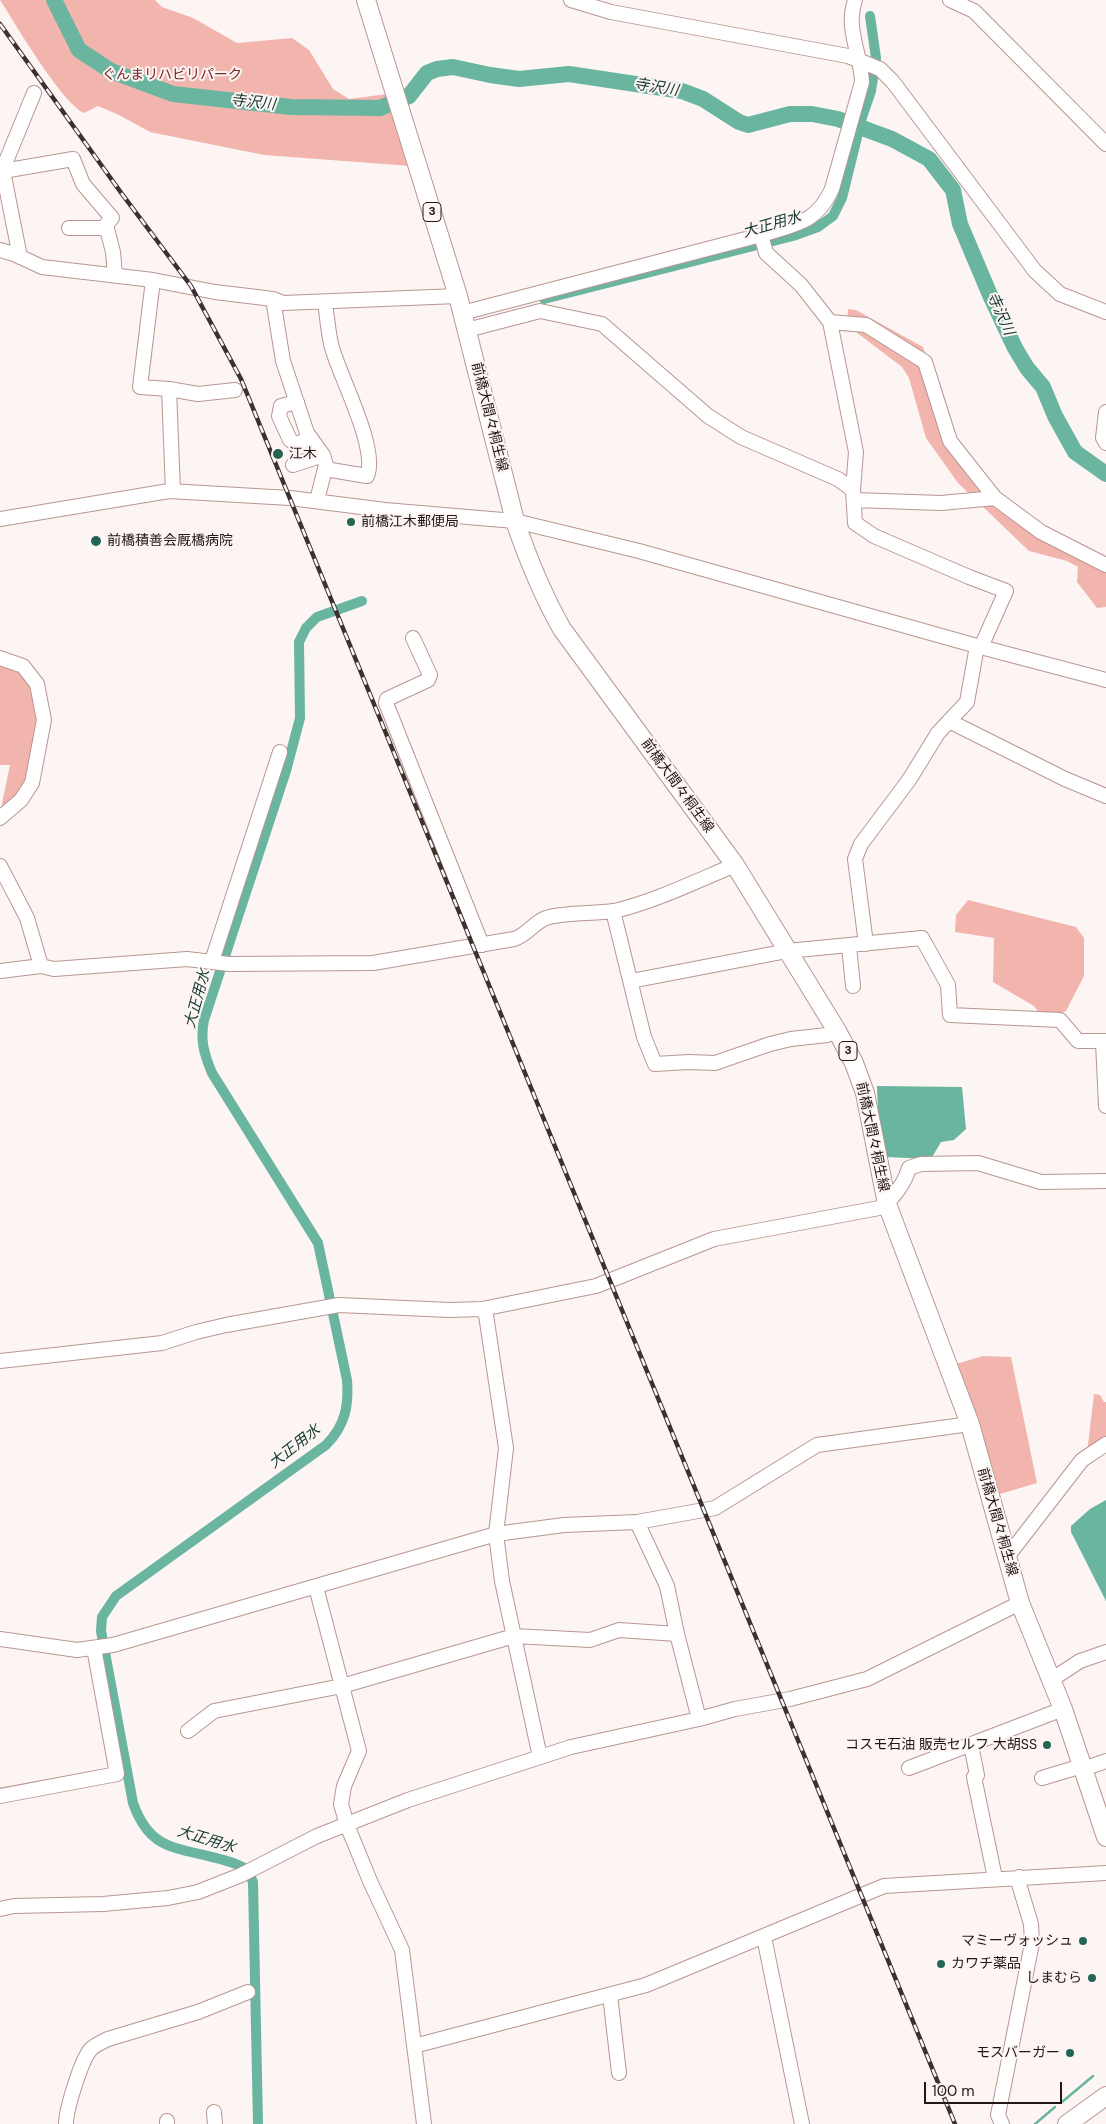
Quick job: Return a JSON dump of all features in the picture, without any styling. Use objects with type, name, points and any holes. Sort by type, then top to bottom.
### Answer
[{"type":"main road","name":"前橋大間々桐生線","points":[[366,0],[463,316],[515,521],[527,557],[547,602],[562,629],[735,865],[837,1031],[854,1063],[864,1093],[887,1204],[970,1424],[1020,1604],[1062,1709],[1106,1837]]},
{"type":"main road","points":[[1067,2124],[1106,2096]]},
{"type":"street","points":[[571,0],[611,12],[848,56],[880,69],[893,82],[1035,271],[1060,294],[1106,312]]},
{"type":"street","points":[[463,316],[763,241],[804,221],[818,211],[832,189],[862,82],[862,62],[850,14],[855,0]]},
{"type":"street","points":[[950,0],[974,11],[1106,144]]},
{"type":"street","points":[[11,253],[2,174],[34,93]]},
{"type":"street","points":[[2,174],[73,159],[83,184],[112,218],[103,228],[69,228]]},
{"type":"street","points":[[0,191],[11,253]]},
{"type":"street","points":[[106,225],[114,252],[115,275]]},
{"type":"street","points":[[763,241],[830,322],[856,452],[855,522],[874,536],[1006,591],[979,647],[966,702],[938,733],[909,780],[861,844],[855,858],[866,944]]},
{"type":"street","points":[[11,253],[42,268],[153,280],[215,292],[272,299],[283,303],[324,302],[463,316],[540,312],[602,324],[708,416],[742,437],[838,479],[854,495],[940,502],[995,498]]},
{"type":"street","points":[[153,280],[140,387],[198,394],[235,390]]},
{"type":"street","points":[[272,299],[283,361],[307,433],[324,462],[317,500]]},
{"type":"street","points":[[293,465],[324,462],[367,476],[371,467],[364,437],[331,345],[324,302]]},
{"type":"street","points":[[830,322],[866,324],[925,362],[950,441],[995,498],[1041,532],[1106,565]]},
{"type":"street","points":[[169,389],[173,491]]},
{"type":"street","points":[[297,402],[282,406],[279,416],[290,440],[297,444],[311,438]]},
{"type":"street","points":[[1106,412],[1103,438],[1106,443]]},
{"type":"street","points":[[0,519],[145,494],[173,491],[317,500],[385,510],[515,521],[639,551],[979,647],[1106,680]]},
{"type":"street","points":[[413,638],[430,675],[428,680],[387,699],[386,703],[482,945]]},
{"type":"street","points":[[0,658],[23,666],[38,684],[44,720],[32,783],[21,800],[0,818]]},
{"type":"street","points":[[949,721],[1065,779],[1106,796]]},
{"type":"street","points":[[213,961],[280,752]]},
{"type":"street","points":[[0,971],[41,966],[54,968],[187,959],[229,964],[374,963],[520,937],[546,918],[613,911],[632,906],[735,865]]},
{"type":"street","points":[[0,866],[27,918],[41,966]]},
{"type":"street","points":[[613,911],[644,1037],[655,1064],[715,1063],[770,1044],[792,1039],[827,1035],[837,1031]]},
{"type":"street","points":[[630,981],[787,952],[922,938],[948,985],[950,1015],[1060,1020],[1078,1040],[1104,1041],[1106,1106]]},
{"type":"street","points":[[849,946],[854,986]]},
{"type":"street","points":[[0,1361],[162,1343],[226,1325],[339,1305],[449,1310],[482,1309],[596,1286],[714,1239],[879,1208],[887,1204],[905,1180],[909,1168],[921,1164],[978,1163],[1041,1182],[1106,1180]]},
{"type":"street","points":[[482,1309],[486,1315],[506,1448],[496,1534],[502,1581],[540,1757]]},
{"type":"street","points":[[0,1639],[68,1650],[113,1645],[496,1534],[564,1525],[637,1522],[715,1508],[817,1445],[970,1424]]},
{"type":"street","points":[[1007,1557],[1082,1460],[1106,1444]]},
{"type":"street","points":[[637,1522],[667,1586],[677,1634],[700,1719]]},
{"type":"street","points":[[316,1587],[359,1751],[344,1786],[341,1804],[347,1825],[402,1950],[424,2124]]},
{"type":"street","points":[[0,1910],[14,1906],[103,1904],[168,1898],[198,1892],[241,1875],[310,1839],[408,1800],[571,1747],[700,1719],[735,1709],[790,1699],[867,1679],[1020,1604]]},
{"type":"street","points":[[188,1731],[214,1711],[342,1686],[514,1636],[590,1640],[619,1630],[677,1634]]},
{"type":"street","points":[[0,1796],[117,1774],[96,1648]]},
{"type":"street","points":[[1051,1680],[1080,1661],[1106,1652]]},
{"type":"street","points":[[909,1768],[1062,1709]]},
{"type":"street","points":[[971,1745],[977,1775],[974,1778],[995,1878]]},
{"type":"street","points":[[1042,1778],[1106,1761]]},
{"type":"street","points":[[414,2046],[610,1995],[672,1976],[884,1886],[1106,1873]]},
{"type":"street","points":[[1002,2124],[998,2115],[1032,1943],[1031,1924],[1019,1884],[1019,1877]]},
{"type":"street","points":[[764,1937],[802,2124]]},
{"type":"street","points":[[66,2124],[68,2108],[84,2060],[95,2046],[108,2040],[198,2012],[248,1992]]},
{"type":"street","points":[[610,1995],[619,2073]]},
{"type":"green space","name":"ぐんまリハビリパーク","points":[[0,0],[155,0],[162,7],[193,18],[237,43],[292,38],[309,50],[333,89],[349,99],[387,94],[411,166],[264,155],[150,132],[98,106],[84,113],[74,106],[63,94]]},
{"type":"green space","points":[[848,309],[856,310],[923,347],[945,404],[942,433],[970,479],[1040,538],[1106,559],[1106,607],[1097,608],[1077,582],[1078,567],[1067,561],[1029,551],[958,483],[926,438],[909,378],[902,367],[856,332],[847,331]]},
{"type":"green space","points":[[0,661],[21,668],[34,687],[40,720],[29,782],[0,813],[10,765],[0,765]]},
{"type":"green space","points":[[968,900],[1076,927],[1084,938],[1084,976],[1066,1011],[1045,1020],[1034,1006],[993,982],[994,938],[955,932],[956,915]]},
{"type":"green space","points":[[983,1356],[1011,1357],[1037,1483],[1000,1494],[985,1443],[956,1364]]},
{"type":"green space","points":[[1094,1394],[1100,1395],[1104,1402],[1106,1402],[1106,1442],[1087,1453]]},
{"type":"shaded area","points":[[877,1086],[962,1087],[966,1129],[954,1140],[941,1142],[931,1159],[885,1157],[878,1113]]},
{"type":"shaded area","points":[[1106,1500],[1106,1601],[1071,1532],[1071,1526],[1090,1509]]},
{"type":"waterway","name":"寺沢川","points":[[54,0],[79,50],[111,71],[173,94],[291,107],[380,108],[409,96],[427,73],[437,69],[453,67],[519,79],[569,74],[682,91],[703,99],[739,122],[748,125],[790,114],[812,114],[838,119],[892,139],[929,159],[953,190],[960,224],[1015,348],[1027,368],[1043,387],[1055,416],[1075,452],[1106,474]]},
{"type":"waterway","name":"大正用水","points":[[544,299],[793,236],[818,227],[833,216],[842,198],[862,117],[871,91],[876,58],[870,16]]},
{"type":"waterway","name":"大正用水","points":[[258,2124],[253,1882],[246,1870],[237,1864],[178,1849],[156,1839],[140,1819],[133,1803],[101,1631],[102,1617],[116,1596],[326,1445],[342,1423],[346,1407],[347,1380],[318,1243],[212,1073],[205,1053],[202,1034],[204,1020],[286,771],[300,718],[299,642],[306,628],[317,617],[362,601]]},
{"type":"waterway","points":[[1062,2102],[1093,2076]]},
{"type":"waterway","points":[[1035,2124],[1055,2107]]},
{"type":"railway","points":[[0,24],[122,194],[191,286],[241,379],[955,2124]]},
{"type":"place","name":"江木","points":[[278,454]]},
{"type":"place","name":"前橋江木郵便局","points":[[351,522]]},
{"type":"place","name":"前橋積善会厩橋病院","points":[[96,541]]},
{"type":"place","name":"コスモ石油 販売セルフ 大胡SS","points":[[1047,1745]]},
{"type":"place","name":"マミーヴォッシュ","points":[[1083,1941]]},
{"type":"place","name":"カワチ薬品","points":[[941,1964]]},
{"type":"place","name":"しまむら","points":[[1092,1978]]},
{"type":"place","name":"モスバーガー","points":[[1070,2053]]}]
